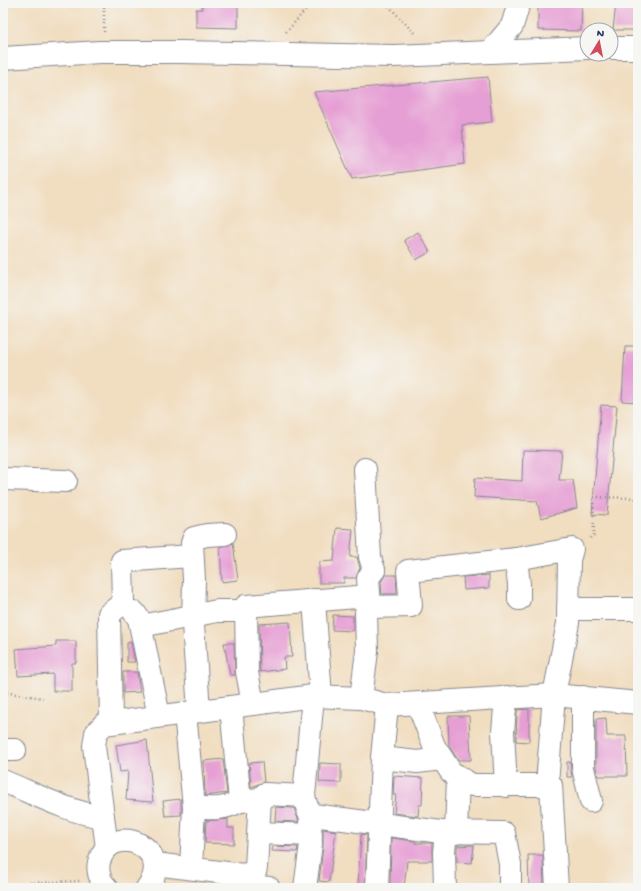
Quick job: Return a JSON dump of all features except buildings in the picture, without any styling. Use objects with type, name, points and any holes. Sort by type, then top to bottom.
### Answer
[{"type":"street","points":[[490,52],[512,26],[519,3]]},
{"type":"street","points":[[3,58],[100,52],[278,53],[353,57],[438,55],[579,48]]},
{"type":"street","points":[[619,48],[638,48]]},
{"type":"street","points":[[365,469],[370,557],[374,570]]},
{"type":"street","points":[[3,479],[66,482]]},
{"type":"street","points":[[191,868],[194,807],[192,712],[194,616],[191,556],[194,538],[207,535],[225,534]]},
{"type":"street","points":[[374,570],[408,571],[516,559],[572,548],[569,560],[568,623],[554,695],[547,784]]},
{"type":"street","points":[[123,603],[122,561],[191,556]]},
{"type":"street","points":[[516,559],[519,599]]},
{"type":"street","points":[[361,698],[367,650],[366,612],[369,601],[368,578],[374,570]]},
{"type":"street","points":[[141,626],[217,611],[241,611],[246,606],[314,600],[369,601],[411,606],[408,571]]},
{"type":"street","points":[[305,888],[312,825],[304,796],[317,696],[314,600]]},
{"type":"street","points":[[123,603],[132,608],[139,619],[159,716]]},
{"type":"street","points":[[111,722],[109,614],[123,603]]},
{"type":"street","points":[[246,606],[248,672],[253,704]]},
{"type":"street","points":[[568,609],[638,608]]},
{"type":"street","points":[[107,848],[94,740],[96,733],[100,728],[104,724],[111,722],[317,696],[361,698],[387,705],[554,695],[584,697],[638,704]]},
{"type":"street","points":[[506,697],[503,732],[506,786]]},
{"type":"street","points":[[584,697],[583,768],[591,801]]},
{"type":"street","points":[[418,704],[434,746],[451,772],[458,777],[472,785],[551,785],[557,888]]},
{"type":"street","points":[[377,888],[382,758],[387,705]]},
{"type":"street","points":[[231,707],[250,800],[259,833],[255,872],[242,883]]},
{"type":"street","points":[[382,758],[417,762],[442,759]]},
{"type":"street","points":[[445,888],[444,852],[451,832],[458,777]]},
{"type":"street","points":[[3,780],[55,803],[89,815],[103,817]]},
{"type":"street","points":[[194,807],[211,809],[229,808],[265,794],[304,796]]},
{"type":"street","points":[[259,833],[312,825],[380,824],[398,828],[451,832],[504,833],[510,864],[510,888]]},
{"type":"street","points":[[103,881],[98,865],[107,848],[123,841],[131,841],[147,849],[155,864],[155,874],[147,888]]},
{"type":"street","points":[[155,864],[191,868],[242,883],[270,888]]},
{"type":"path","points":[[100,52],[104,38],[104,3]]},
{"type":"path","points":[[278,53],[282,38],[294,22],[312,3]]},
{"type":"path","points":[[386,3],[408,28],[438,55]]},
{"type":"path","points":[[594,536],[593,497],[638,498]]},
{"type":"path","points":[[3,692],[43,698]]},
{"type":"path","points":[[11,888],[27,883],[103,881]]}]
